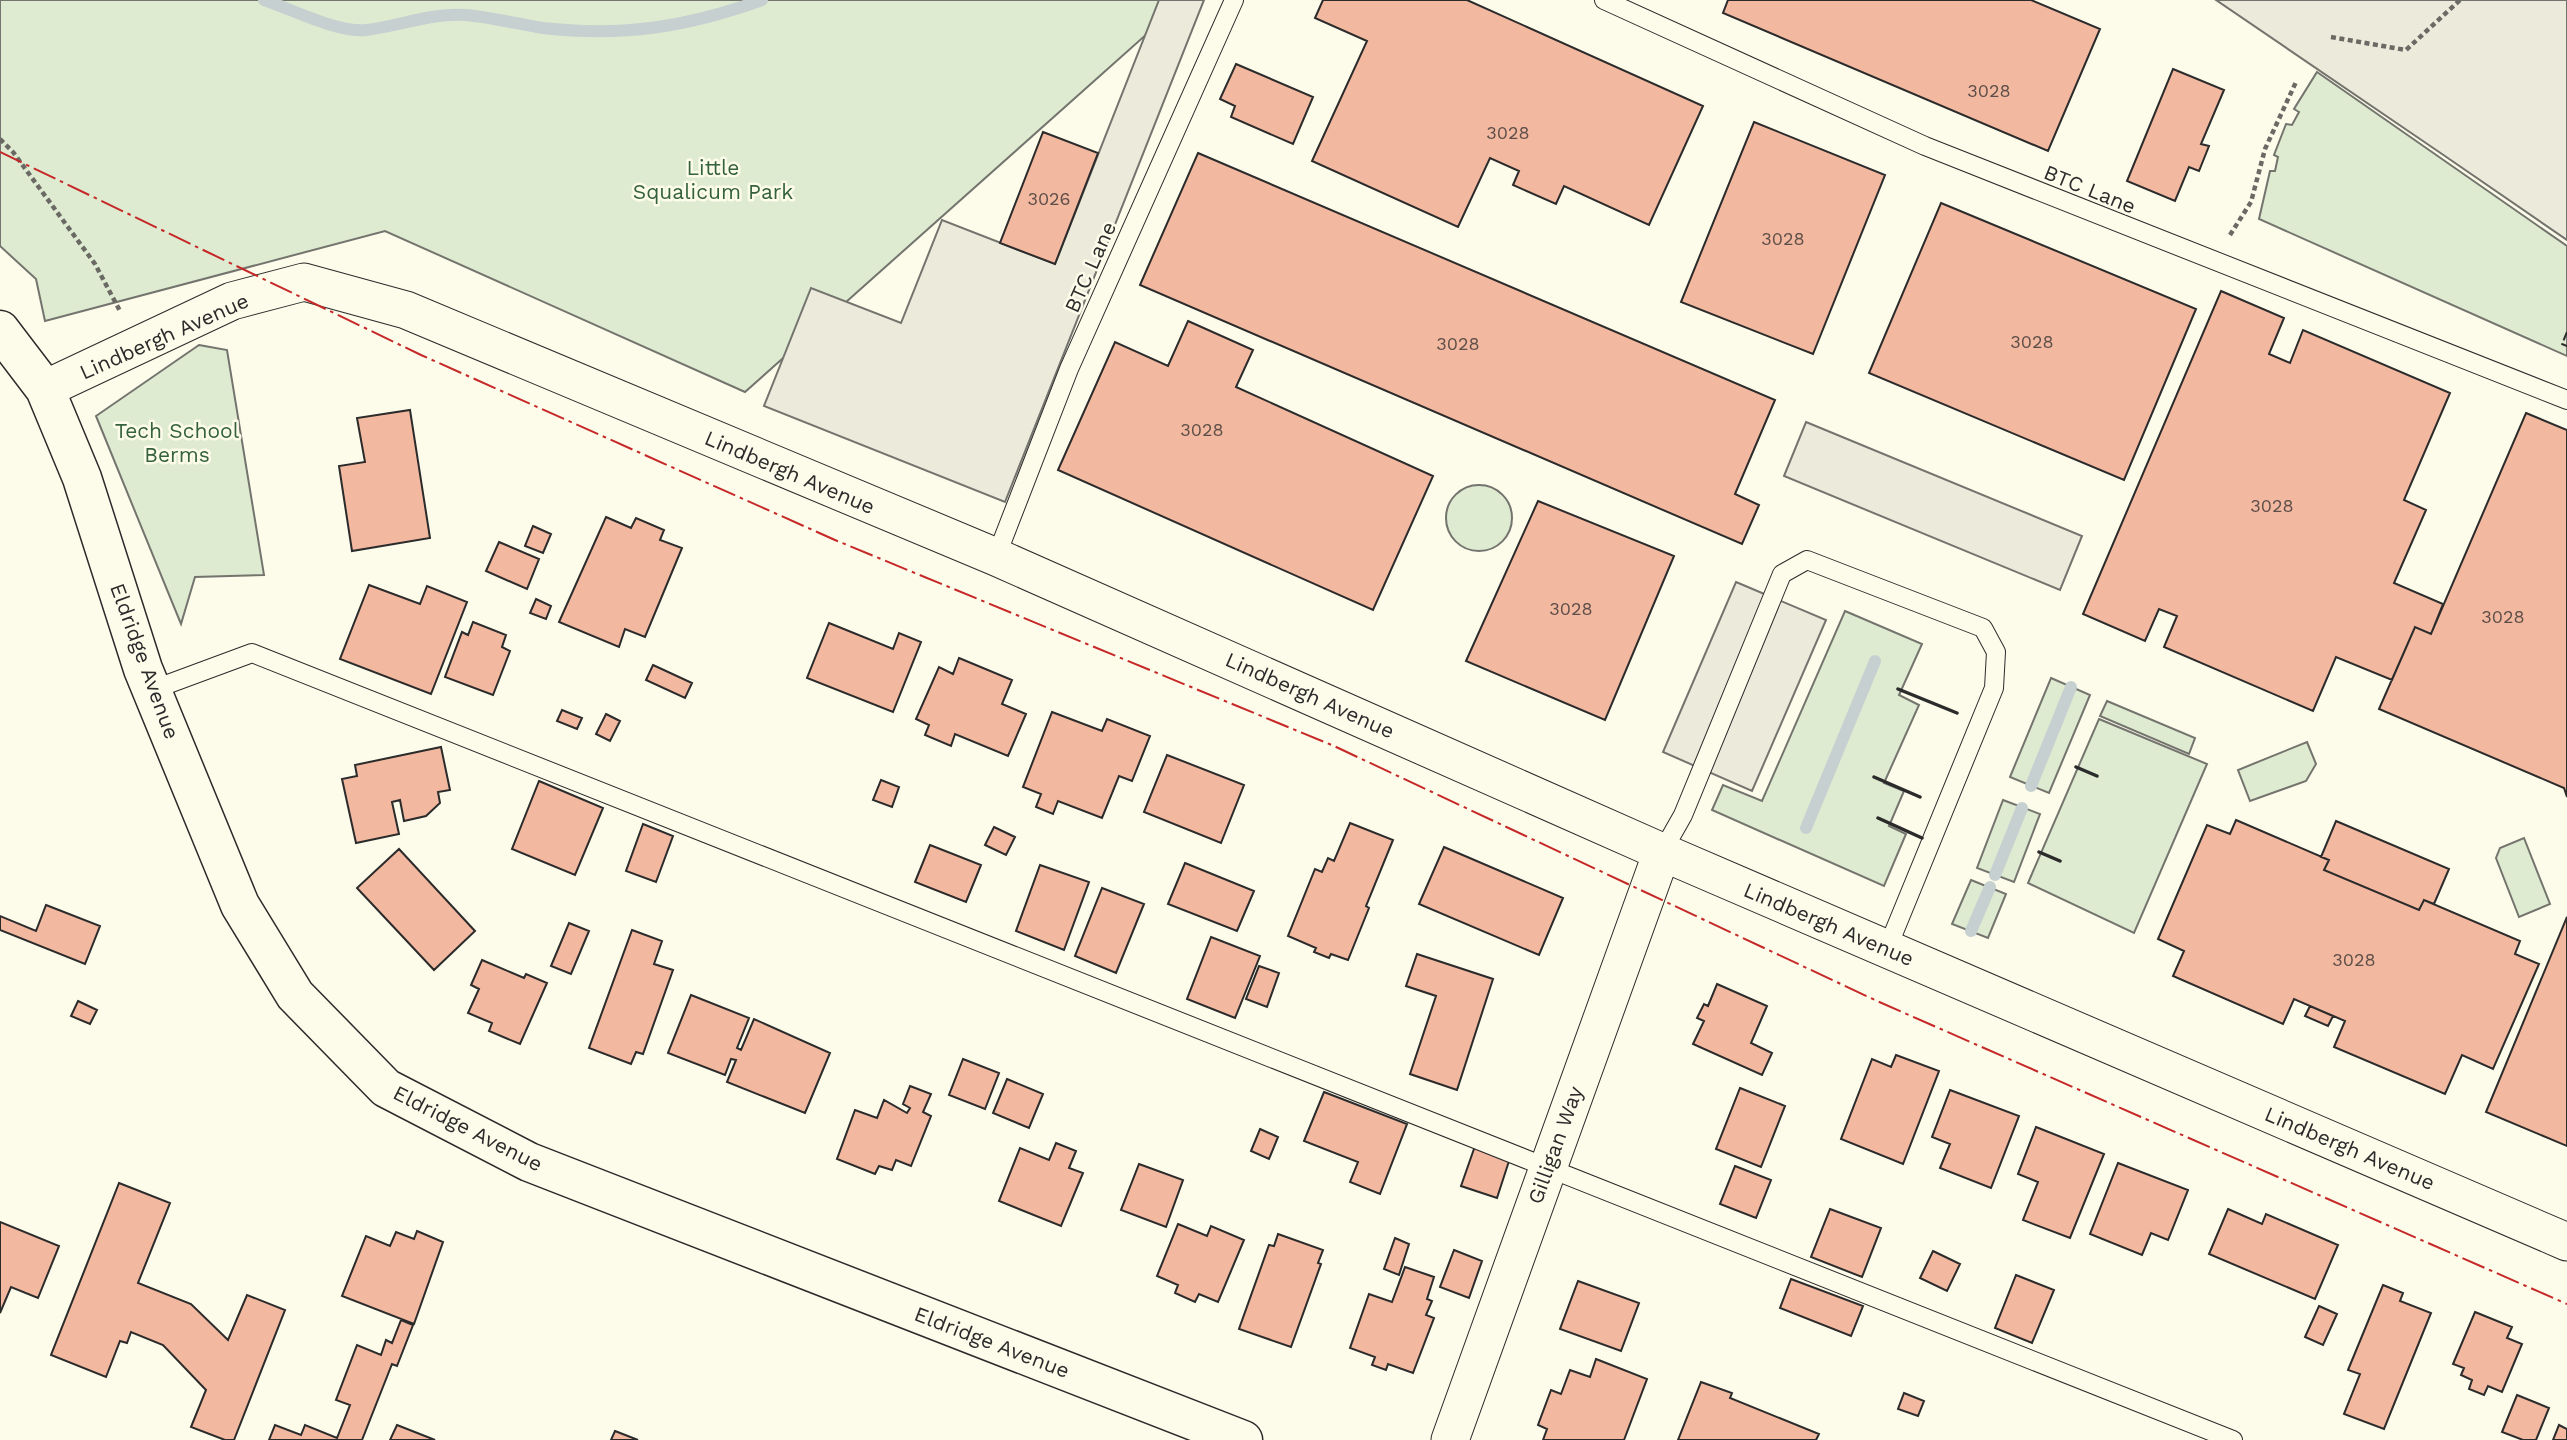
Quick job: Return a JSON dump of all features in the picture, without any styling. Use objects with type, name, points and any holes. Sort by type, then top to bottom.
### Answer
[{"type":"main road","name":"Eldridge Avenue","points":[[0,330],[45,390],[82,478],[152,690],[247,916],[295,995],[386,1087],[529,1162],[1243,1440]]},
{"type":"street","name":"Lindbergh Avenue","points":[[45,390],[232,301],[304,282],[406,310],[996,557],[1662,852],[2567,1242]]},
{"type":"street","name":"Gilligan Way","points":[[1450,1440],[1662,852]]},
{"type":"lane","name":"BTC Lane","points":[[996,557],[1069,369],[1234,0]]},
{"type":"lane","name":"BTC Lane","points":[[1604,0],[1925,146],[2567,400]]},
{"type":"lane","points":[[1662,852],[1683,815],[1782,574],[1807,561],[1983,628],[1996,652],[1994,688],[1887,949]]},
{"type":"lane","points":[[152,690],[252,653],[2233,1440]]},
{"type":"path","points":[[2331,37],[2406,50],[2460,0]]},
{"type":"path","points":[[2251,202],[2265,149],[2296,82]]},
{"type":"path","points":[[0,139],[13,152],[95,264],[138,346]]},
{"type":"green space","name":"Little Squalicum Park","points":[[0,0],[1161,0],[1148,33],[745,392],[385,231],[45,321],[36,279],[0,246]]},
{"type":"green space","points":[[2317,72],[2567,246],[2567,356],[2259,219],[2270,171],[2275,171],[2278,157],[2274,155],[2286,124],[2292,125],[2299,112],[2294,109]]},
{"type":"green space","name":"Tech School Berms","points":[[199,345],[227,350],[264,575],[195,577],[181,624],[96,416]]},
{"type":"green space","points":[[1479,485],[1502,495],[1512,518],[1502,541],[1479,551],[1456,541],[1446,518],[1456,495]]},
{"type":"green space","points":[[1845,611],[1922,644],[1899,695],[1919,705],[1884,783],[1904,791],[1889,826],[1906,834],[1884,886],[1712,810],[1723,785],[1762,801]]},
{"type":"green space","points":[[2051,678],[2090,695],[2049,793],[2010,777]]},
{"type":"green space","points":[[2107,701],[2195,738],[2189,754],[2100,716]]},
{"type":"green space","points":[[2099,719],[2207,764],[2134,933],[2028,883]]},
{"type":"green space","points":[[2307,742],[2316,764],[2306,781],[2250,801],[2238,770]]},
{"type":"green space","points":[[2003,800],[2040,814],[2014,882],[1977,868]]},
{"type":"green space","points":[[2524,838],[2550,904],[2519,917],[2496,858],[2500,848]]},
{"type":"green space","points":[[1971,880],[2006,894],[1988,938],[1952,924]]},
{"type":"shaded area","points":[[1159,0],[1204,0],[1005,502],[764,406],[811,288],[901,323],[942,220],[1055,264]]},
{"type":"shaded area","points":[[2216,0],[2567,0],[2567,240],[2442,154]]},
{"type":"shaded area","points":[[1806,422],[2082,536],[2060,590],[1784,476]]},
{"type":"shaded area","points":[[1736,582],[1826,620],[1752,791],[1663,752]]},
{"type":"building","points":[[1323,0],[1467,0],[1703,106],[1649,225],[1564,186],[1556,204],[1513,185],[1519,171],[1490,158],[1458,227],[1312,161],[1367,41],[1315,18]]},
{"type":"building","points":[[1728,0],[2031,0],[2100,29],[2048,151],[1723,13]]},
{"type":"building","points":[[1236,64],[1313,97],[1293,144],[1231,117],[1235,106],[1220,99]]},
{"type":"building","points":[[2173,69],[2224,90],[2201,144],[2209,146],[2199,171],[2189,167],[2175,201],[2127,181]]},
{"type":"building","points":[[1754,122],[1885,175],[1813,354],[1681,302]]},
{"type":"building","points":[[1043,132],[1098,153],[1055,264],[1000,243]]},
{"type":"building","points":[[1198,153],[1775,400],[1735,494],[1759,505],[1742,544],[1140,285]]},
{"type":"building","points":[[1941,203],[2196,309],[2124,480],[1869,373]]},
{"type":"building","points":[[2221,291],[2284,318],[2269,354],[2290,363],[2303,330],[2450,393],[2404,500],[2426,510],[2394,583],[2443,604],[2431,634],[2415,627],[2392,680],[2336,657],[2313,711],[2164,647],[2177,616],[2159,609],[2145,641],[2083,614]]},
{"type":"building","points":[[1188,321],[1253,350],[1236,387],[1433,476],[1373,610],[1058,470],[1115,342],[1168,366]]},
{"type":"building","points":[[410,410],[430,538],[352,551],[339,466],[365,462],[357,418]]},
{"type":"building","points":[[2526,413],[2567,430],[2567,797],[2564,788],[2379,709],[2415,627],[2431,634]]},
{"type":"building","points":[[1538,501],[1674,556],[1605,720],[1466,661]]},
{"type":"building","points":[[606,517],[631,528],[636,518],[664,530],[660,540],[682,548],[645,637],[625,629],[619,647],[559,622]]},
{"type":"building","points":[[533,526],[551,534],[543,553],[525,546]]},
{"type":"building","points":[[499,542],[539,559],[527,589],[486,571]]},
{"type":"building","points":[[369,585],[420,604],[427,586],[467,602],[431,694],[340,659]]},
{"type":"building","points":[[536,599],[551,606],[546,619],[530,613]]},
{"type":"building","points":[[473,622],[506,635],[502,647],[510,651],[493,695],[445,677],[462,632],[468,635]]},
{"type":"building","points":[[829,623],[893,649],[899,633],[921,642],[893,712],[807,678]]},
{"type":"building","points":[[959,658],[1012,680],[1002,704],[1026,714],[1008,756],[955,734],[951,746],[925,735],[929,725],[916,719],[939,667],[953,674]]},
{"type":"building","points":[[653,665],[692,683],[685,698],[646,680]]},
{"type":"building","points":[[562,710],[582,718],[577,729],[557,721]]},
{"type":"building","points":[[1052,712],[1102,731],[1107,719],[1150,736],[1132,781],[1119,776],[1102,818],[1058,801],[1053,814],[1036,807],[1041,794],[1023,787]]},
{"type":"building","points":[[606,714],[620,721],[610,741],[596,734]]},
{"type":"building","points":[[441,747],[450,790],[438,792],[440,803],[426,816],[404,821],[400,800],[392,802],[399,834],[356,843],[342,779],[357,776],[355,765]]},
{"type":"building","points":[[1167,755],[1244,785],[1221,843],[1144,812]]},
{"type":"building","points":[[881,780],[899,787],[892,807],[873,800]]},
{"type":"building","points":[[539,781],[603,808],[575,875],[512,849]]},
{"type":"building","points":[[2236,820],[2329,860],[2324,870],[2419,910],[2424,900],[2520,941],[2515,954],[2539,964],[2493,1069],[2462,1055],[2445,1094],[2334,1047],[2345,1021],[2294,999],[2283,1024],[2173,976],[2184,951],[2158,939],[2207,825],[2230,834]]},
{"type":"building","points":[[2336,821],[2449,869],[2434,904],[2424,900],[2419,910],[2324,870],[2329,860],[2321,857]]},
{"type":"building","points":[[1350,823],[1393,840],[1366,906],[1369,908],[1348,960],[1331,954],[1329,958],[1314,952],[1316,948],[1288,936],[1315,869],[1322,872],[1328,858],[1334,861]]},
{"type":"building","points":[[643,824],[673,836],[656,882],[626,871]]},
{"type":"building","points":[[994,827],[1015,837],[1006,855],[985,845]]},
{"type":"building","points":[[930,845],[981,865],[966,902],[915,882]]},
{"type":"building","points":[[1444,847],[1563,898],[1539,955],[1419,904]]},
{"type":"building","points":[[399,849],[475,931],[434,970],[357,888]]},
{"type":"building","points":[[1185,863],[1254,891],[1237,931],[1168,904]]},
{"type":"building","points":[[1040,865],[1089,882],[1064,950],[1016,931]]},
{"type":"building","points":[[1102,888],[1144,904],[1116,973],[1075,956]]},
{"type":"building","points":[[46,905],[100,926],[85,964],[0,930],[0,916],[36,931]]},
{"type":"building","points":[[2567,917],[2567,1146],[2486,1112]]},
{"type":"building","points":[[569,923],[589,931],[571,974],[551,966]]},
{"type":"building","points":[[632,930],[662,941],[654,964],[673,970],[643,1054],[636,1052],[631,1064],[589,1048]]},
{"type":"building","points":[[1211,937],[1260,956],[1235,1018],[1187,999]]},
{"type":"building","points":[[1417,954],[1493,979],[1457,1090],[1410,1074],[1436,996],[1406,986]]},
{"type":"building","points":[[482,960],[524,978],[526,974],[547,983],[520,1044],[489,1031],[492,1023],[468,1013],[479,989],[471,985]]},
{"type":"building","points":[[1259,966],[1279,973],[1267,1007],[1246,999]]},
{"type":"building","points":[[1717,984],[1767,1006],[1751,1043],[1772,1053],[1762,1075],[1693,1044],[1704,1021],[1697,1018],[1704,1004],[1708,1006]]},
{"type":"building","points":[[691,995],[749,1018],[737,1048],[741,1050],[754,1019],[830,1053],[805,1113],[727,1082],[736,1060],[731,1059],[725,1075],[668,1053]]},
{"type":"building","points":[[78,1001],[97,1010],[90,1024],[71,1016]]},
{"type":"building","points":[[2310,1006],[2333,1016],[2328,1026],[2305,1016]]},
{"type":"building","points":[[1896,1055],[1939,1071],[1903,1164],[1841,1139],[1872,1059],[1891,1067]]},
{"type":"building","points":[[963,1059],[999,1073],[985,1109],[949,1095]]},
{"type":"building","points":[[1007,1079],[1043,1094],[1029,1128],[993,1113]]},
{"type":"building","points":[[910,1086],[931,1094],[923,1112],[931,1116],[911,1166],[896,1160],[892,1170],[879,1166],[875,1174],[837,1159],[855,1110],[877,1118],[884,1100],[907,1113],[910,1108],[903,1104]]},
{"type":"building","points":[[1740,1088],[1785,1106],[1761,1167],[1716,1149]]},
{"type":"building","points":[[1950,1090],[2019,1116],[1991,1188],[1940,1168],[1950,1144],[1932,1137]]},
{"type":"building","points":[[1324,1092],[1407,1124],[1380,1194],[1350,1182],[1358,1162],[1304,1141]]},
{"type":"building","points":[[2036,1127],[2104,1154],[2070,1238],[2023,1220],[2038,1182],[2018,1174]]},
{"type":"building","points":[[1260,1129],[1278,1137],[1269,1159],[1251,1151]]},
{"type":"building","points":[[1056,1143],[1076,1151],[1069,1168],[1083,1173],[1061,1226],[999,1201],[1020,1148],[1049,1160]]},
{"type":"building","points":[[1475,1146],[1510,1158],[1497,1198],[1461,1186]]},
{"type":"building","points":[[2118,1163],[2188,1190],[2168,1240],[2151,1233],[2142,1255],[2090,1234]]},
{"type":"building","points":[[1139,1164],[1183,1180],[1166,1227],[1121,1210]]},
{"type":"building","points":[[1735,1166],[1771,1180],[1756,1218],[1720,1204]]},
{"type":"building","points":[[119,1183],[170,1203],[138,1283],[191,1304],[228,1340],[247,1295],[285,1310],[234,1440],[225,1440],[191,1427],[206,1390],[163,1345],[131,1332],[127,1343],[120,1341],[106,1377],[51,1355]]},
{"type":"building","points":[[1830,1209],[1881,1228],[1862,1277],[1811,1257]]},
{"type":"building","points":[[2228,1209],[2262,1224],[2266,1214],[2338,1245],[2315,1299],[2209,1254]]},
{"type":"building","points":[[0,1222],[59,1246],[38,1298],[11,1287],[0,1313]]},
{"type":"building","points":[[1178,1224],[1207,1236],[1211,1226],[1244,1240],[1218,1302],[1199,1294],[1195,1302],[1175,1293],[1178,1285],[1157,1276]]},
{"type":"building","points":[[417,1231],[443,1242],[414,1324],[342,1296],[366,1236],[390,1246],[396,1232],[414,1239]]},
{"type":"building","points":[[1278,1234],[1323,1250],[1318,1263],[1321,1264],[1291,1347],[1239,1329],[1269,1245],[1274,1246]]},
{"type":"building","points":[[1395,1238],[1409,1244],[1399,1275],[1384,1269]]},
{"type":"building","points":[[1454,1250],[1482,1261],[1469,1298],[1440,1287]]},
{"type":"building","points":[[1933,1251],[1960,1264],[1947,1291],[1920,1278]]},
{"type":"building","points":[[1405,1267],[1434,1277],[1427,1299],[1432,1301],[1426,1315],[1434,1318],[1413,1373],[1388,1364],[1386,1370],[1372,1365],[1375,1357],[1350,1348],[1369,1294],[1392,1302]]},
{"type":"building","points":[[2016,1275],[2054,1290],[2032,1343],[1995,1328]]},
{"type":"building","points":[[1791,1279],[1863,1306],[1851,1336],[1780,1308]]},
{"type":"building","points":[[1578,1281],[1639,1303],[1621,1351],[1560,1329]]},
{"type":"building","points":[[2383,1285],[2403,1293],[2400,1301],[2431,1313],[2384,1429],[2344,1414],[2360,1374],[2348,1370]]},
{"type":"building","points":[[2319,1306],[2337,1314],[2323,1345],[2305,1337]]},
{"type":"building","points":[[2475,1312],[2512,1327],[2507,1338],[2522,1344],[2502,1392],[2488,1386],[2484,1395],[2469,1389],[2472,1380],[2461,1375],[2464,1368],[2453,1364]]},
{"type":"building","points":[[401,1320],[413,1325],[397,1366],[392,1364],[362,1440],[269,1440],[275,1425],[301,1435],[305,1425],[337,1438],[350,1405],[336,1400],[357,1345],[381,1355],[386,1340],[392,1343]]},
{"type":"building","points":[[1596,1359],[1647,1379],[1624,1440],[1543,1440],[1547,1429],[1538,1425],[1551,1390],[1561,1394],[1570,1370],[1590,1377]]},
{"type":"building","points":[[1701,1382],[1732,1393],[1730,1398],[1819,1434],[1816,1440],[1678,1440]]},
{"type":"building","points":[[1904,1393],[1924,1401],[1918,1416],[1898,1409]]},
{"type":"building","points":[[2517,1395],[2549,1408],[2536,1440],[2523,1440],[2502,1432]]},
{"type":"building","points":[[397,1425],[435,1440],[390,1440]]},
{"type":"building","points":[[2559,1425],[2567,1429],[2567,1440],[2553,1440]]},
{"type":"building","points":[[615,1431],[638,1440],[611,1440]]},
{"type":"waterway","points":[[264,0],[329,24],[355,30],[427,18],[465,15],[543,28],[600,31],[654,28],[681,23],[762,0]]},
{"type":"waterway","points":[[1806,828],[1875,661]]},
{"type":"waterway","points":[[2031,786],[2071,687]]},
{"type":"waterway","points":[[1995,875],[2022,808]]},
{"type":"waterway","points":[[1971,931],[1990,887]]},
{"type":"fence","points":[[2567,332],[2562,344],[2567,346]]},
{"type":"wall","points":[[1898,689],[1957,713]]},
{"type":"wall","points":[[2076,767],[2097,776]]},
{"type":"wall","points":[[1874,777],[1920,797]]},
{"type":"wall","points":[[1878,818],[1922,838]]},
{"type":"wall","points":[[2039,852],[2060,861]]},
{"type":"power","points":[[0,152],[421,355],[835,540],[1334,746],[1877,1001],[2567,1304]]}]
